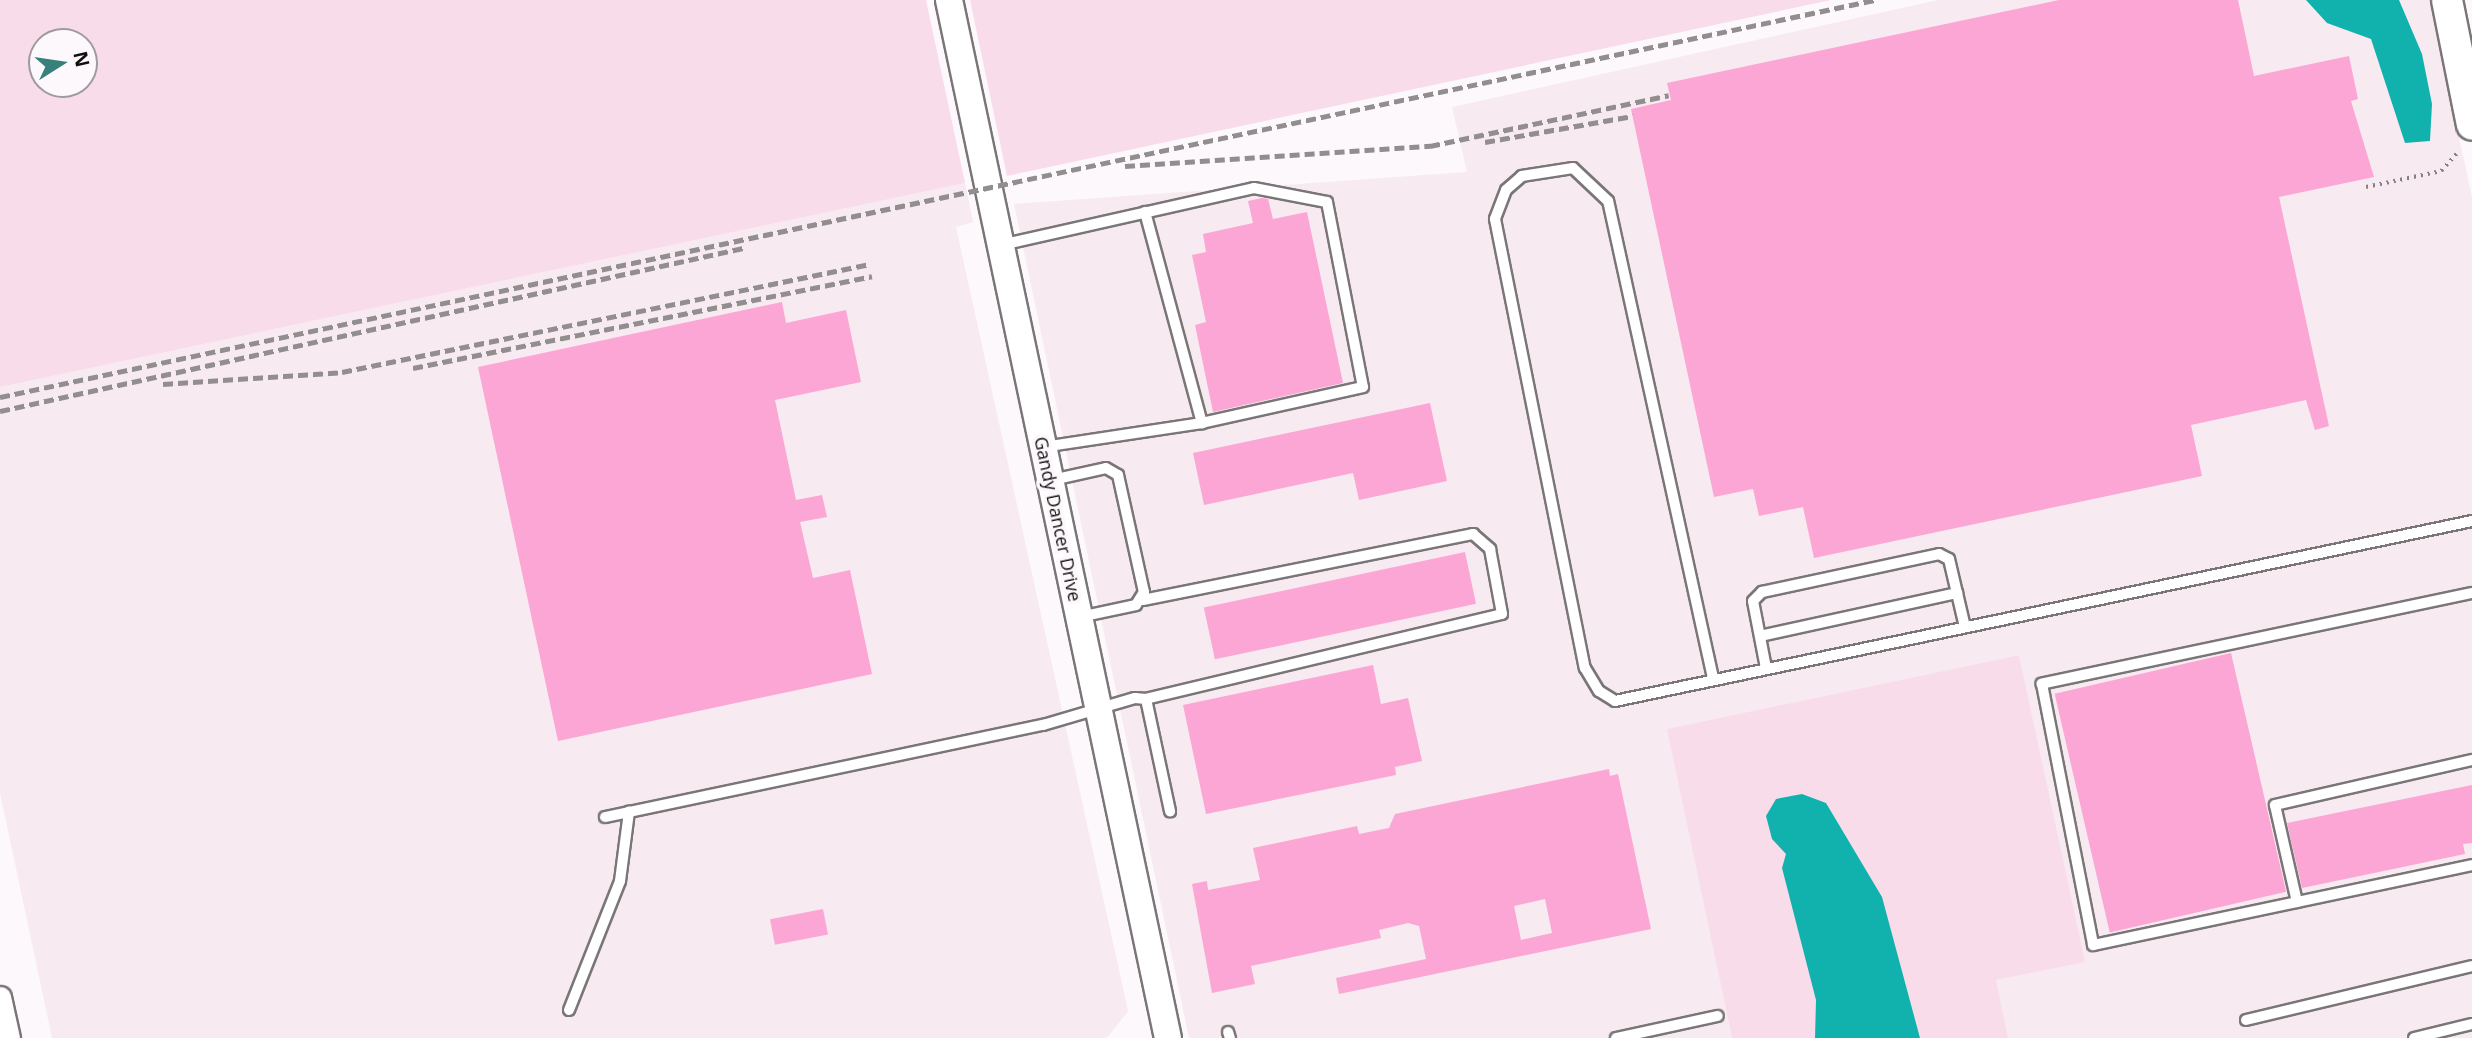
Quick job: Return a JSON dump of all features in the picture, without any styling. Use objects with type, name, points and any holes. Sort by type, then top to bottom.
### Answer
[{"type":"main road","points":[[2447,0],[2472,125]]},
{"type":"street","name":"Gandy Dancer Drive","points":[[949,0],[1168,1038]]},
{"type":"street","points":[[0,997],[9,1038]]},
{"type":"lane","points":[[1713,678],[1608,201],[1573,168],[1522,176],[1506,190],[1495,219],[1585,668],[1599,691],[1615,701],[1713,678],[2472,521]]},
{"type":"lane","points":[[1001,245],[1254,188],[1328,202],[1363,387],[1202,423],[1042,448]]},
{"type":"lane","points":[[1145,212],[1202,423]]},
{"type":"lane","points":[[1049,481],[1106,468],[1118,475],[1143,600]]},
{"type":"lane","points":[[605,817],[1042,725],[1098,706],[1146,699],[1502,614],[1490,549],[1473,534],[1143,600],[1079,618]]},
{"type":"lane","points":[[1766,668],[1753,601],[1789,586],[1939,554],[1949,559],[1965,627]]},
{"type":"lane","points":[[1760,636],[1957,593]]},
{"type":"lane","points":[[2472,593],[2042,684],[2093,945],[2472,865]]},
{"type":"lane","points":[[1146,699],[1170,811]]},
{"type":"lane","points":[[2297,902],[2275,806],[2472,760]]},
{"type":"lane","points":[[569,1010],[620,881],[629,812]]},
{"type":"lane","points":[[2246,1020],[2472,966]]},
{"type":"lane","points":[[1616,1038],[1718,1016]]},
{"type":"lane","points":[[2414,1038],[2472,1024]]},
{"type":"path","points":[[2366,187],[2441,171],[2459,151]]},
{"type":"shaded area","points":[[0,0],[926,0],[965,183],[0,387]]},
{"type":"shaded area","points":[[970,0],[1831,0],[1007,176]]},
{"type":"shaded area","points":[[1938,0],[2429,0],[2472,197],[2472,1038],[2008,1038],[1995,980],[2084,961],[2019,655],[1668,729],[1732,1038],[1189,1038],[1014,204],[1467,172],[1452,107]]},
{"type":"shaded area","points":[[965,183],[973,222],[956,227],[1128,1011],[1107,1038],[52,1038],[0,793],[0,387]]},
{"type":"shaded area","points":[[2019,655],[2085,962],[1996,980],[2008,1038],[1732,1038],[1667,729]]},
{"type":"water","points":[[2306,0],[2399,0],[2422,54],[2432,104],[2430,141],[2405,143],[2371,39],[2327,23]]},
{"type":"water","points":[[1802,794],[1826,803],[1882,897],[1920,1038],[1815,1038],[1816,1000],[1782,868],[1786,854],[1772,839],[1766,816],[1776,799]]},
{"type":"building","points":[[2059,0],[2238,0],[2254,76],[2349,56],[2358,99],[2351,101],[2374,177],[2279,197],[2329,426],[2315,430],[2306,400],[2191,425],[2202,476],[1814,558],[1803,507],[1759,516],[1753,489],[1714,497],[1631,109],[1671,100],[1667,83]]},
{"type":"building","points":[[1268,199],[1273,219],[1307,212],[1343,383],[1213,412],[1195,325],[1206,322],[1192,255],[1206,252],[1203,234],[1253,223],[1248,201]]},
{"type":"building","points":[[782,302],[786,323],[846,310],[861,382],[775,400],[796,500],[822,495],[827,517],[800,522],[813,578],[850,570],[872,674],[558,741],[478,367]]},
{"type":"building","points":[[1430,403],[1447,481],[1359,500],[1353,473],[1204,505],[1193,453]]},
{"type":"building","points":[[1465,552],[1476,604],[1215,659],[1204,608]]},
{"type":"building","points":[[2231,653],[2286,892],[2110,932],[2055,694]]},
{"type":"building","points":[[1373,665],[1381,704],[1408,698],[1422,761],[1395,767],[1396,775],[1206,814],[1183,705]]},
{"type":"building","points":[[1609,769],[1610,776],[1618,774],[1651,929],[1339,994],[1336,978],[1426,959],[1419,926],[1408,923],[1379,930],[1381,938],[1251,966],[1255,984],[1212,993],[1192,884],[1207,881],[1208,890],[1260,880],[1253,848],[1357,826],[1359,834],[1389,828],[1395,814]],"holes":[[[1545,899],[1552,933],[1521,940],[1514,906]]]},
{"type":"building","points":[[2472,785],[2472,843],[2463,844],[2465,854],[2302,888],[2287,823]]},
{"type":"building","points":[[823,909],[828,935],[775,945],[770,919]]},
{"type":"railway","points":[[0,397],[1874,0]]},
{"type":"railway","points":[[1125,166],[1430,146],[1669,95]]},
{"type":"railway","points":[[1485,142],[1633,116]]},
{"type":"railway","points":[[0,411],[743,248]]},
{"type":"railway","points":[[163,384],[342,372],[870,264]]},
{"type":"railway","points":[[413,368],[872,276]]}]
